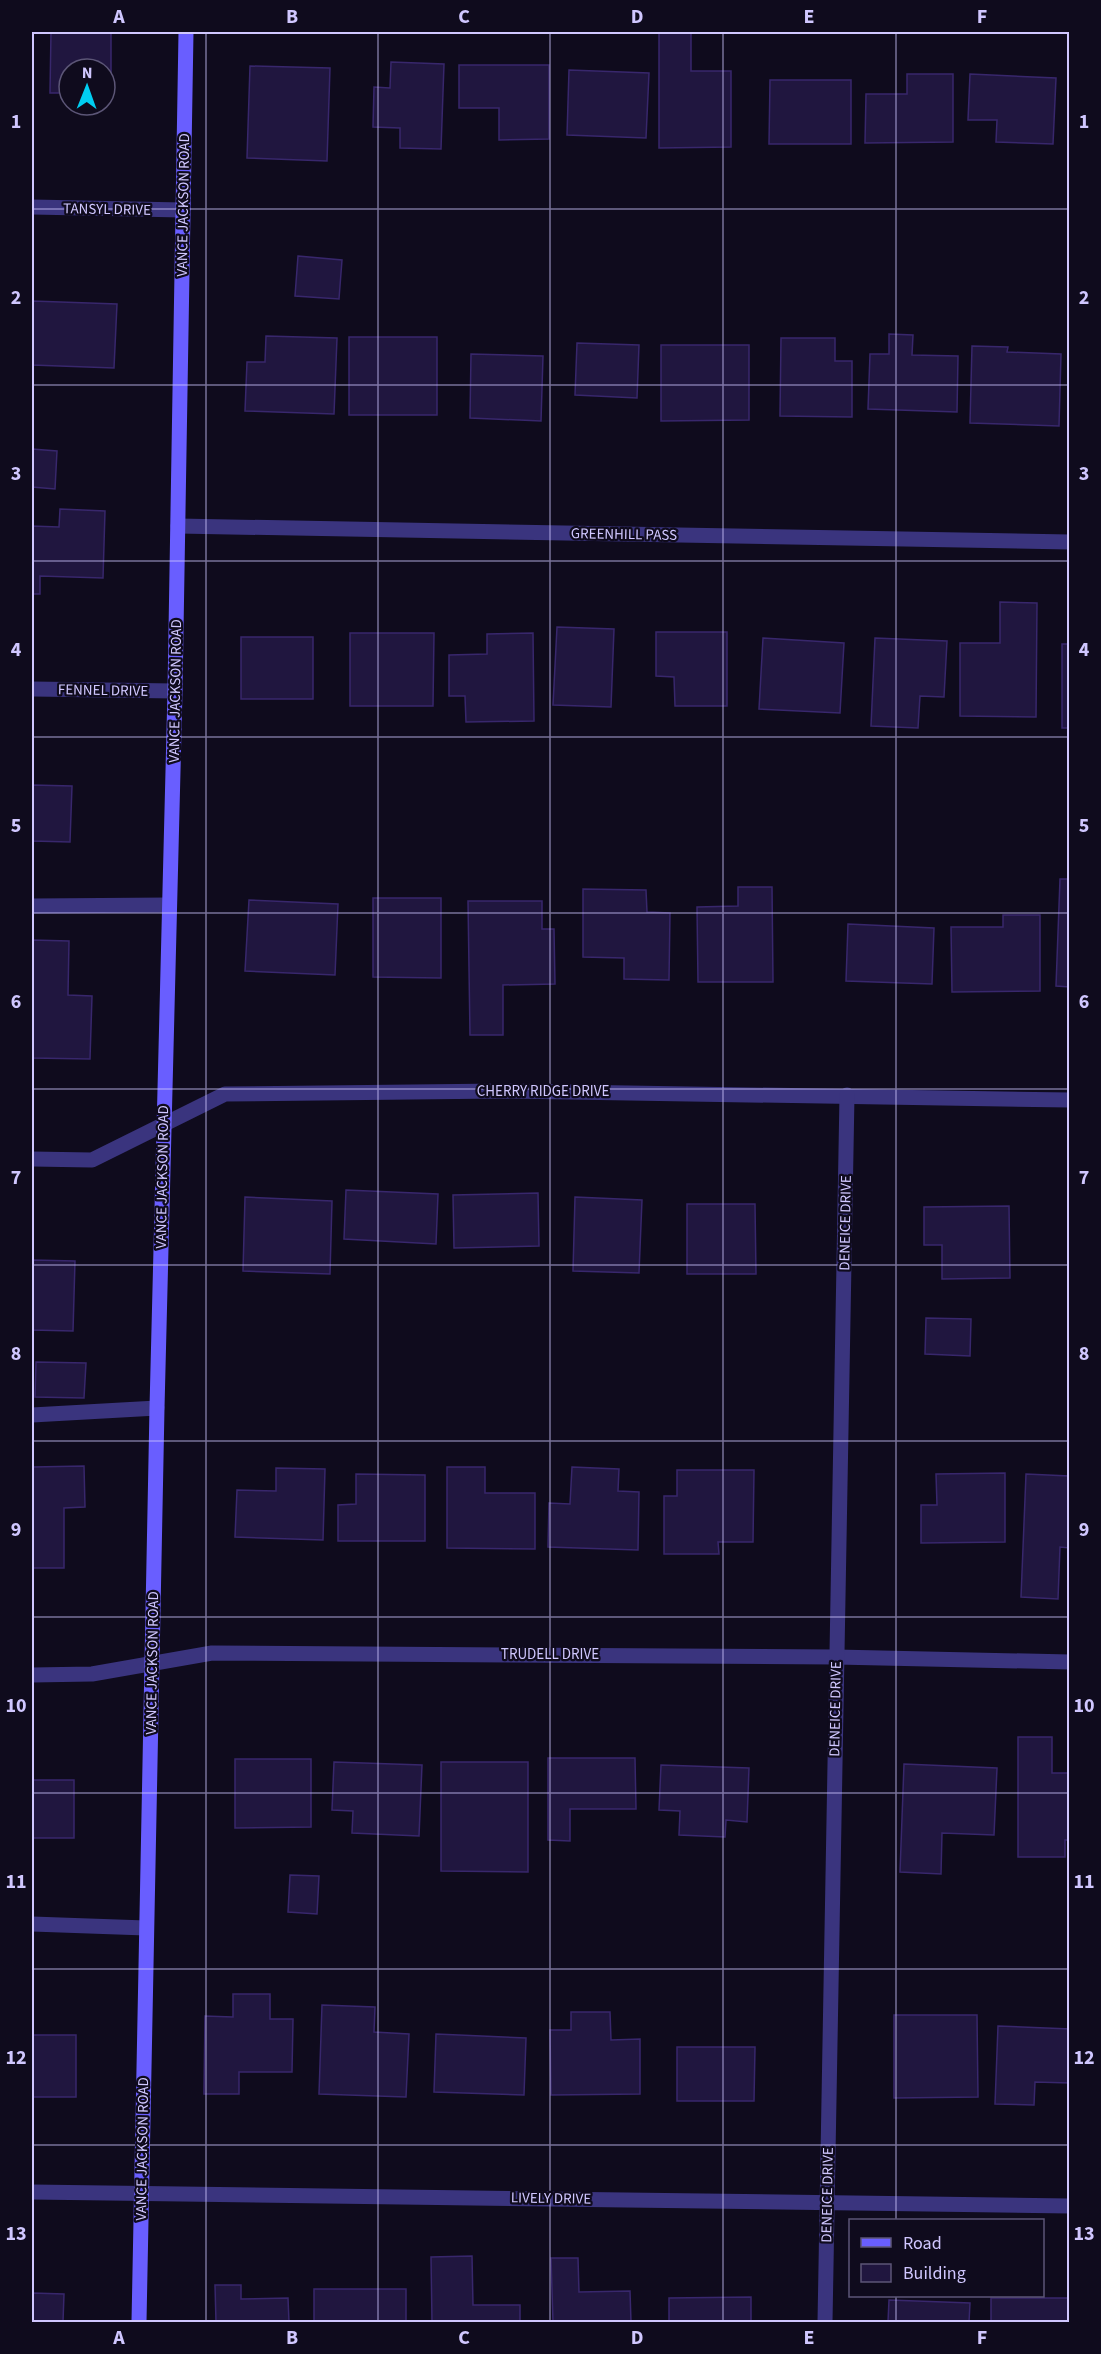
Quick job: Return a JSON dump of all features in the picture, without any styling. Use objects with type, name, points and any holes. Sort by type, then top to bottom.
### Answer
[{"type":"main road","name":"VANCE JACKSON ROAD","points":[[139,2322],[163,1126],[175,691],[186,32]]},
{"type":"street","name":"TANSYL DRIVE","points":[[32,207],[183,210]]},
{"type":"street","name":"GREENHILL PASS","points":[[178,526],[1070,542]]},
{"type":"street","name":"FENNEL DRIVE","points":[[32,689],[175,691]]},
{"type":"street","points":[[32,906],[169,905]]},
{"type":"street","name":"CHERRY RIDGE DRIVE","points":[[32,1159],[92,1160],[225,1094],[502,1091],[1070,1100]]},
{"type":"street","name":"DENEICE DRIVE","points":[[825,2322],[847,1095]]},
{"type":"street","points":[[32,1415],[157,1408]]},
{"type":"street","name":"TRUDELL DRIVE","points":[[32,1675],[92,1674],[212,1653],[268,1652],[836,1657],[1070,1662]]},
{"type":"street","points":[[32,1924],[146,1928]]},
{"type":"street","name":"LIVELY DRIVE","points":[[32,2192],[1070,2206]]},
{"type":"building","points":[[51,32],[111,32],[111,57],[57,57],[57,93],[50,93]]},
{"type":"building","points":[[659,32],[691,32],[691,71],[731,71],[731,147],[659,148]]},
{"type":"building","points":[[391,62],[444,64],[441,149],[400,148],[400,128],[373,127],[374,87],[390,88]]},
{"type":"building","points":[[459,65],[549,65],[549,139],[499,140],[499,108],[459,108]]},
{"type":"building","points":[[250,66],[330,68],[327,161],[247,158]]},
{"type":"building","points":[[569,70],[649,73],[646,138],[567,135]]},
{"type":"building","points":[[907,74],[953,74],[953,142],[865,143],[866,94],[907,94]]},
{"type":"building","points":[[970,74],[1056,78],[1053,144],[996,142],[997,120],[968,120]]},
{"type":"building","points":[[770,80],[851,80],[851,144],[769,144]]},
{"type":"building","points":[[298,256],[342,260],[339,299],[295,296]]},
{"type":"building","points":[[32,301],[117,304],[114,368],[32,365]]},
{"type":"building","points":[[889,334],[913,335],[912,355],[958,356],[957,412],[868,409],[870,354],[889,354]]},
{"type":"building","points":[[266,336],[337,338],[334,414],[245,411],[247,362],[265,362]]},
{"type":"building","points":[[349,337],[437,337],[437,415],[349,415]]},
{"type":"building","points":[[781,338],[835,338],[835,361],[852,361],[852,417],[780,416]]},
{"type":"building","points":[[577,343],[639,345],[637,398],[575,395]]},
{"type":"building","points":[[661,345],[749,345],[749,420],[661,421]]},
{"type":"building","points":[[972,346],[1008,347],[1007,352],[1061,354],[1059,426],[970,423]]},
{"type":"building","points":[[471,354],[543,356],[541,421],[470,418]]},
{"type":"building","points":[[32,449],[57,451],[55,489],[32,487]]},
{"type":"building","points":[[60,509],[105,511],[103,578],[40,576],[40,594],[32,594],[32,526],[59,527]]},
{"type":"building","points":[[1000,602],[1037,603],[1036,717],[960,716],[960,643],[1000,643]]},
{"type":"building","points":[[557,627],[614,629],[611,707],[553,705]]},
{"type":"building","points":[[656,632],[727,632],[727,706],[675,706],[674,677],[656,676]]},
{"type":"building","points":[[350,633],[434,633],[433,706],[350,706]]},
{"type":"building","points":[[533,633],[534,721],[466,722],[465,696],[449,696],[449,655],[487,654],[487,634]]},
{"type":"building","points":[[241,637],[313,637],[313,699],[241,699]]},
{"type":"building","points":[[763,638],[844,643],[840,713],[759,709]]},
{"type":"building","points":[[875,638],[947,641],[944,697],[920,696],[918,728],[871,726]]},
{"type":"building","points":[[1062,644],[1070,644],[1070,728],[1062,728]]},
{"type":"building","points":[[32,785],[72,786],[70,842],[32,841]]},
{"type":"building","points":[[1060,879],[1070,879],[1070,987],[1056,986]]},
{"type":"building","points":[[738,887],[772,887],[773,982],[698,982],[697,907],[738,906]]},
{"type":"building","points":[[583,889],[646,890],[647,912],[670,913],[669,980],[624,979],[624,958],[583,957]]},
{"type":"building","points":[[373,898],[441,898],[441,978],[373,977]]},
{"type":"building","points":[[249,900],[338,904],[335,975],[245,971]]},
{"type":"building","points":[[468,901],[542,901],[542,929],[554,929],[555,984],[503,985],[503,1035],[470,1035]]},
{"type":"building","points":[[1003,915],[1040,915],[1040,991],[952,992],[951,927],[1003,927]]},
{"type":"building","points":[[848,924],[934,928],[932,984],[846,981]]},
{"type":"building","points":[[32,940],[69,941],[68,995],[92,996],[90,1059],[32,1058]]},
{"type":"building","points":[[346,1190],[438,1194],[436,1244],[344,1239]]},
{"type":"building","points":[[538,1193],[539,1246],[454,1248],[453,1195]]},
{"type":"building","points":[[245,1197],[332,1201],[330,1274],[243,1271]]},
{"type":"building","points":[[575,1197],[642,1200],[639,1273],[573,1271]]},
{"type":"building","points":[[687,1204],[755,1204],[756,1274],[687,1274]]},
{"type":"building","points":[[1009,1206],[1010,1278],[942,1279],[942,1245],[924,1245],[924,1207]]},
{"type":"building","points":[[32,1260],[75,1261],[73,1331],[32,1330]]},
{"type":"building","points":[[926,1318],[971,1319],[970,1356],[925,1354]]},
{"type":"building","points":[[36,1362],[86,1363],[84,1398],[35,1397]]},
{"type":"building","points":[[84,1466],[85,1507],[64,1508],[64,1568],[32,1568],[33,1467]]},
{"type":"building","points":[[447,1467],[485,1467],[485,1493],[535,1493],[535,1549],[447,1548]]},
{"type":"building","points":[[572,1467],[619,1469],[618,1491],[639,1492],[638,1550],[548,1547],[549,1503],[570,1504]]},
{"type":"building","points":[[276,1468],[325,1469],[323,1540],[235,1537],[237,1490],[276,1491]]},
{"type":"building","points":[[677,1470],[754,1470],[753,1542],[718,1542],[719,1554],[664,1554],[664,1496],[677,1496]]},
{"type":"building","points":[[1005,1473],[1005,1542],[921,1543],[921,1505],[937,1505],[936,1474]]},
{"type":"building","points":[[356,1474],[425,1475],[425,1541],[338,1541],[338,1505],[356,1504]]},
{"type":"building","points":[[1026,1474],[1069,1476],[1070,1548],[1060,1547],[1058,1599],[1021,1597]]},
{"type":"building","points":[[1018,1737],[1052,1737],[1052,1773],[1070,1773],[1070,1840],[1065,1840],[1065,1857],[1018,1857]]},
{"type":"building","points":[[548,1758],[635,1758],[636,1809],[570,1809],[570,1841],[548,1840]]},
{"type":"building","points":[[235,1759],[311,1759],[311,1827],[235,1828]]},
{"type":"building","points":[[334,1762],[422,1765],[419,1836],[352,1833],[353,1811],[332,1810]]},
{"type":"building","points":[[441,1762],[528,1762],[528,1872],[441,1871]]},
{"type":"building","points":[[904,1764],[997,1768],[994,1835],[942,1833],[941,1874],[900,1872]]},
{"type":"building","points":[[661,1765],[749,1768],[747,1822],[726,1820],[725,1837],[679,1835],[680,1811],[659,1810]]},
{"type":"building","points":[[32,1780],[74,1780],[74,1838],[32,1838]]},
{"type":"building","points":[[290,1875],[319,1876],[317,1914],[288,1912]]},
{"type":"building","points":[[233,1994],[270,1994],[270,2019],[293,2019],[292,2072],[239,2072],[239,2094],[204,2094],[205,2016],[233,2017]]},
{"type":"building","points":[[322,2005],[375,2007],[374,2032],[409,2034],[406,2097],[319,2094]]},
{"type":"building","points":[[571,2012],[610,2012],[611,2040],[640,2039],[640,2094],[551,2095],[550,2030],[571,2030]]},
{"type":"building","points":[[894,2015],[977,2015],[978,2097],[894,2098]]},
{"type":"building","points":[[998,2026],[1070,2029],[1070,2083],[1035,2082],[1034,2105],[995,2104]]},
{"type":"building","points":[[436,2034],[526,2038],[524,2095],[434,2092]]},
{"type":"building","points":[[32,2035],[76,2035],[76,2097],[32,2097]]},
{"type":"building","points":[[677,2047],[755,2047],[754,2101],[677,2101]]},
{"type":"building","points":[[472,2256],[473,2305],[520,2305],[520,2322],[432,2322],[431,2257]]},
{"type":"building","points":[[551,2258],[578,2258],[579,2292],[630,2291],[631,2322],[553,2322]]},
{"type":"building","points":[[215,2285],[241,2285],[241,2299],[288,2298],[289,2322],[216,2322]]},
{"type":"building","points":[[314,2289],[406,2289],[406,2322],[314,2322]]},
{"type":"building","points":[[32,2293],[64,2294],[63,2322],[32,2322]]},
{"type":"building","points":[[751,2297],[751,2322],[669,2322],[669,2298]]},
{"type":"building","points":[[991,2298],[1070,2298],[1070,2322],[991,2322]]},
{"type":"building","points":[[889,2300],[970,2303],[969,2322],[888,2322]]}]
